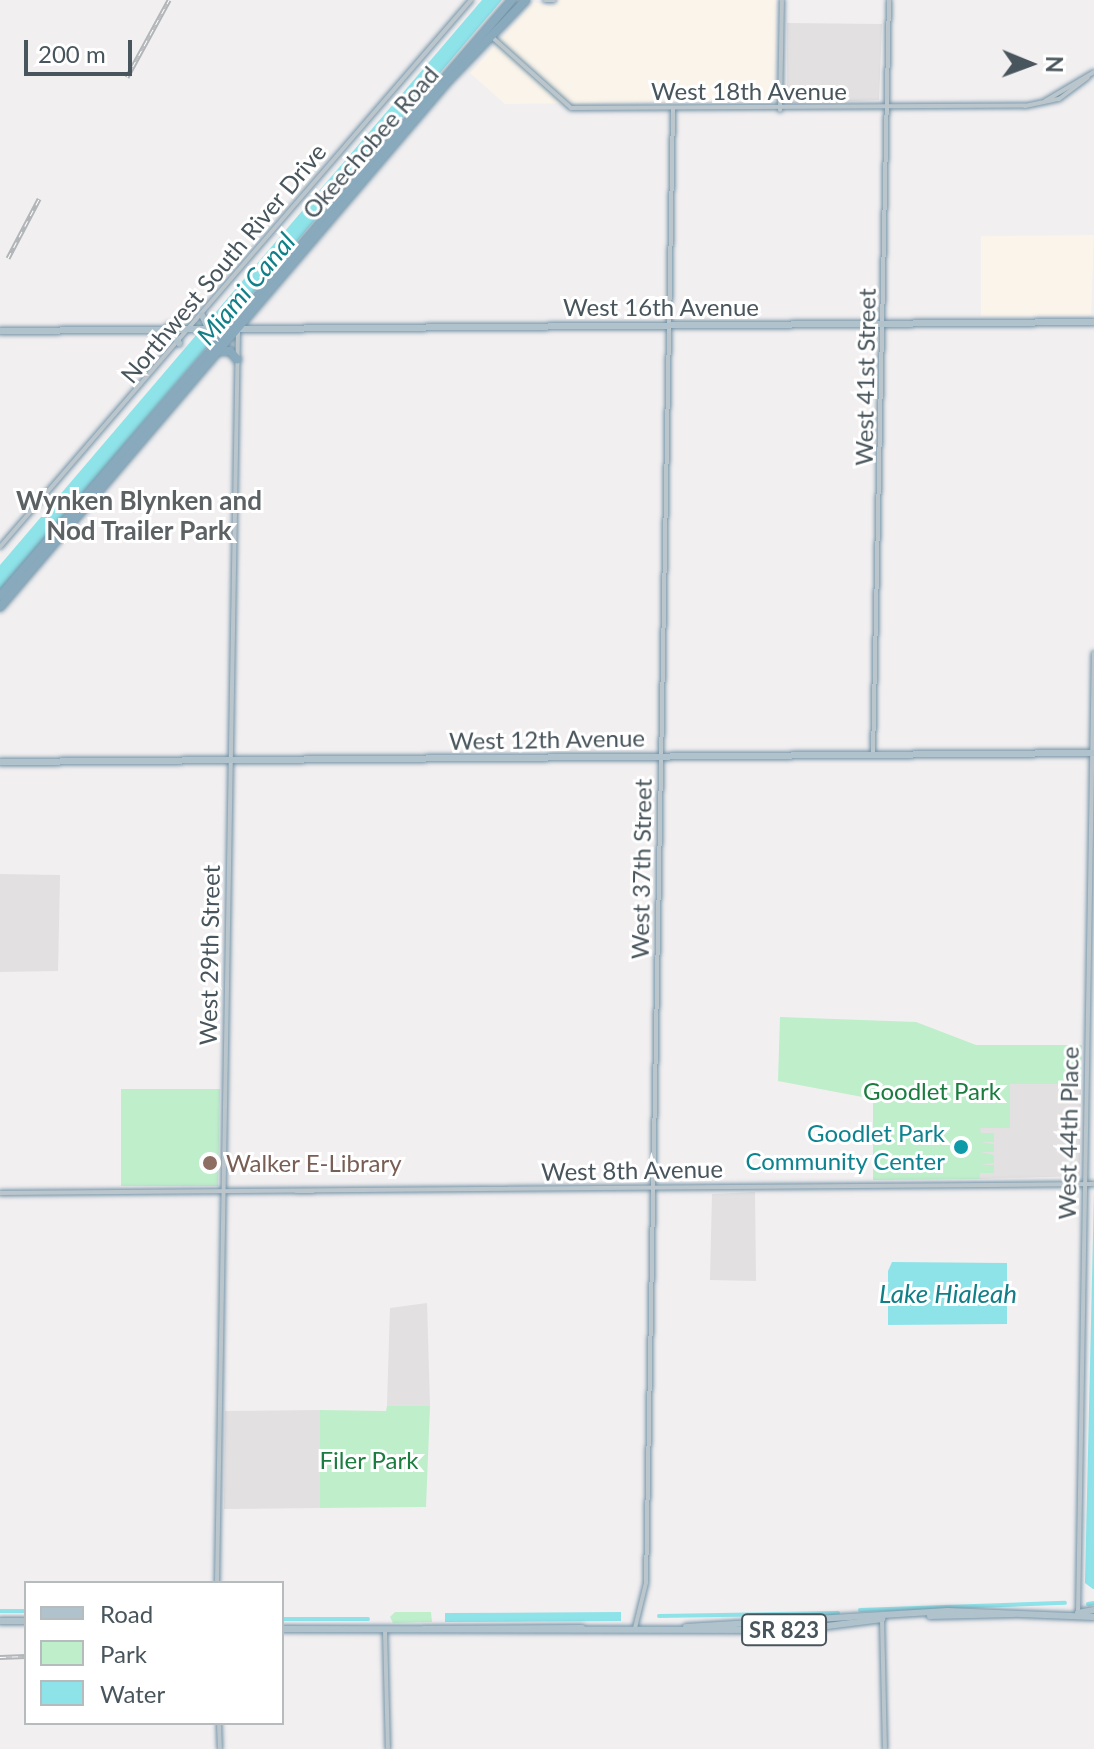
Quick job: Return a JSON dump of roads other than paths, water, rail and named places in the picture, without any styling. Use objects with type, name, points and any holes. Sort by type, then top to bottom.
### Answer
[{"type":"highway","name":"Okeechobee Road","points":[[0,596],[488,34],[512,0]]},
{"type":"highway","name":"Okeechobee Road","points":[[488,34],[526,0]]},
{"type":"highway","name":"Okeechobee Road","points":[[0,607],[218,351],[230,328]]},
{"type":"highway","points":[[218,351],[230,351],[237,359]]},
{"type":"main road","name":"West 16th Avenue","points":[[0,331],[192,327],[204,322],[230,328],[1094,322]]},
{"type":"main road","points":[[169,326],[179,343]]},
{"type":"main road","name":"West 12th Avenue","points":[[0,762],[1093,753]]},
{"type":"main road","name":"SR 823","points":[[284,1629],[385,1630],[506,1625],[685,1627],[1094,1610]]},
{"type":"main road","name":"SR 823","points":[[1078,1613],[1094,1617]]},
{"type":"main road","name":"SR 823","points":[[685,1627],[717,1631],[830,1628],[882,1619]]},
{"type":"main road","points":[[0,1621],[24,1621]]},
{"type":"main road","points":[[717,1631],[724,1623]]},
{"type":"main road","points":[[498,1632],[506,1625]]},
{"type":"main road","name":"SR 823","points":[[424,1629],[498,1632],[582,1628]]},
{"type":"street","name":"Northwest South River Drive","points":[[0,547],[192,327],[204,322],[471,0]]},
{"type":"street","points":[[545,0],[554,0]]},
{"type":"street","points":[[780,110],[782,0]]},
{"type":"street","name":"West 41st Street","points":[[873,755],[889,0]]},
{"type":"street","name":"West 18th Avenue","points":[[488,34],[571,108],[888,109],[1042,103],[1094,72]]},
{"type":"street","name":"West 37th Street","points":[[635,1628],[646,1583],[673,109]]},
{"type":"street","name":"West 29th Street","points":[[217,1581],[237,359],[230,328]]},
{"type":"street","name":"West 44th Place","points":[[1078,1613],[1094,653]]},
{"type":"street","name":"West 8th Avenue","points":[[0,1193],[1094,1184]]},
{"type":"street","points":[[882,1619],[885,1749]]},
{"type":"street","points":[[385,1630],[388,1749]]},
{"type":"street","points":[[219,1725],[220,1749]]},
{"type":"water","name":"Miami Canal","points":[[482,0],[502,0],[0,591],[0,565]]},
{"type":"water","points":[[1094,1192],[1094,1589],[1093,1589],[1085,1583]]},
{"type":"water","name":"Lake Hialeah","points":[[892,1262],[1007,1263],[1007,1324],[888,1325],[888,1271]]},
{"type":"water","points":[[621,1612],[621,1621],[445,1622],[445,1613]]},
{"type":"waterway","points":[[860,1610],[1065,1603]]},
{"type":"waterway","points":[[1088,1604],[1094,1603]]},
{"type":"waterway","points":[[0,1611],[24,1611]]},
{"type":"waterway","points":[[659,1616],[838,1613]]},
{"type":"waterway","points":[[284,1619],[368,1619]]},
{"type":"railway","points":[[127,77],[169,0]]},
{"type":"railway","points":[[8,258],[39,199]]},
{"type":"railway","points":[[0,1657],[24,1656]]},
{"type":"place","name":"Goodlet Park Community Center","points":[[961,1147]]},
{"type":"place","name":"Walker E-Library","points":[[210,1163]]},
{"type":"district","name":"Wynken Blynken and Nod Trailer Park","points":[[139,516]]},
{"type":"park label","name":"Goodlet Park","points":[[932,1091]]},
{"type":"park label","name":"Filer Park","points":[[369,1460]]}]
